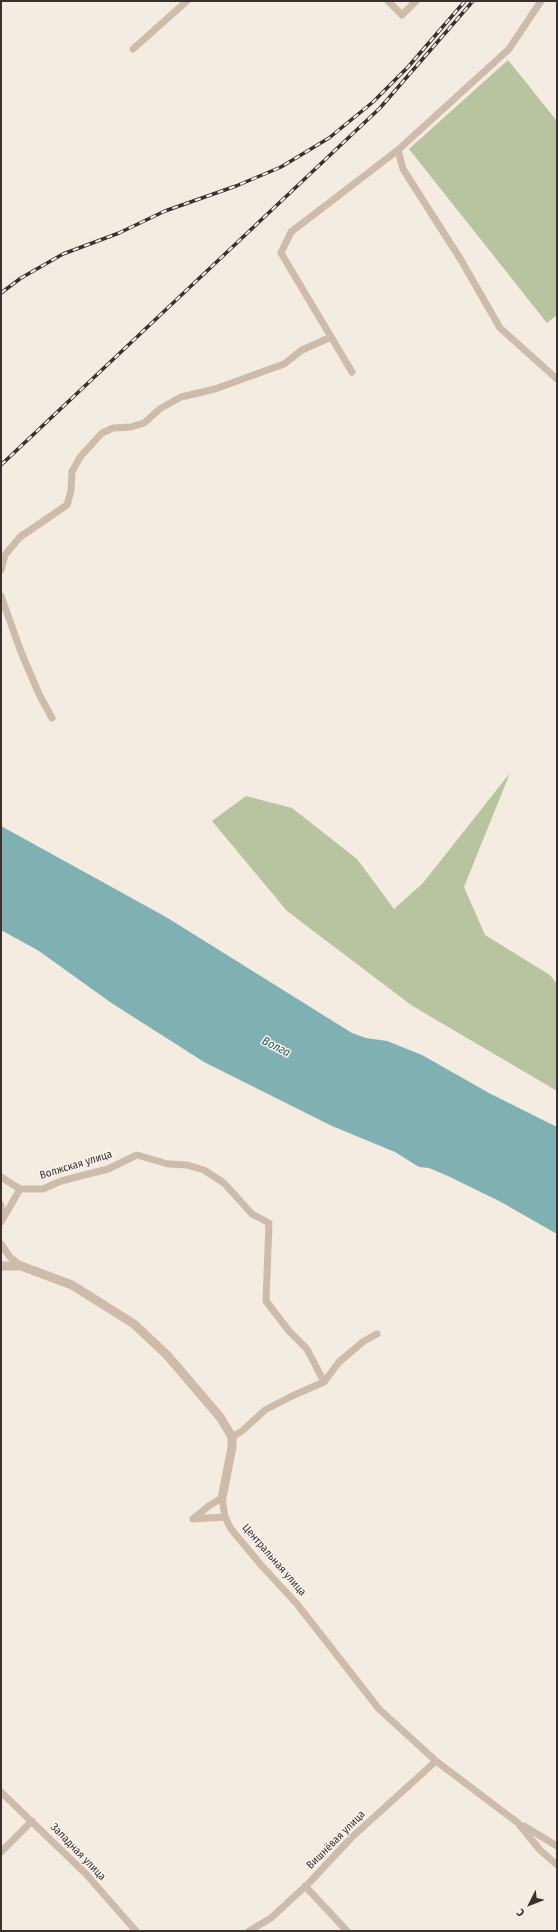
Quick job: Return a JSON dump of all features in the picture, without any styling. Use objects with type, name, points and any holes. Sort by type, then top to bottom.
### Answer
[{"type":"street","points":[[133,49],[187,1]]},
{"type":"street","points":[[388,1],[402,15],[416,1]]},
{"type":"street","points":[[352,372],[281,253],[291,232],[398,150],[508,49],[541,1]]},
{"type":"street","points":[[398,150],[403,169],[461,260],[500,328],[557,379]]},
{"type":"street","points":[[1,570],[5,555],[20,537],[67,505],[72,472],[80,457],[102,433],[113,428],[130,427],[144,423],[162,408],[181,397],[215,389],[284,364],[302,350],[331,337]]},
{"type":"street","points":[[1,596],[21,652],[39,694],[52,718]]},
{"type":"street","name":"Волжская улица","points":[[20,1189],[43,1189],[61,1181],[108,1169],[137,1155],[168,1164],[187,1165],[204,1170],[224,1183],[252,1214],[269,1223],[266,1302],[289,1331],[307,1349],[324,1382]]},
{"type":"street","points":[[1,1177],[20,1189],[1,1220]]},
{"type":"street","points":[[1,1204],[1,1220]]},
{"type":"street","points":[[1,1244],[10,1257],[21,1266],[72,1285],[134,1324],[167,1355],[220,1417],[232,1437],[242,1431],[265,1410],[324,1382],[339,1362],[364,1341],[377,1334]]},
{"type":"street","points":[[1,1266],[21,1266]]},
{"type":"street","name":"Центральная улица","points":[[232,1437],[232,1447],[222,1498],[225,1518],[231,1529],[297,1604],[379,1709],[436,1761],[518,1823],[540,1850],[557,1866]]},
{"type":"street","points":[[222,1498],[210,1505],[193,1519],[225,1518]]},
{"type":"street","name":"Вишнёвая улица","points":[[249,1931],[271,1918],[305,1886],[351,1838],[436,1761]]},
{"type":"street","name":"Западная улица","points":[[1,1792],[86,1874],[136,1931]]},
{"type":"street","points":[[1,1852],[32,1821]]},
{"type":"street","points":[[518,1823],[557,1846]]},
{"type":"street","points":[[305,1886],[348,1931]]},
{"type":"green space","points":[[508,60],[557,121],[557,315],[547,323],[409,149]]},
{"type":"green space","points":[[510,773],[464,887],[485,935],[550,975],[557,984],[557,1091],[411,1005],[287,911],[212,821],[246,796],[292,808],[357,859],[394,909],[423,883]]},
{"type":"water","name":"Волга","points":[[1,826],[166,917],[352,1033],[366,1038],[387,1041],[422,1055],[489,1093],[557,1127],[557,1234],[501,1202],[448,1176],[429,1168],[419,1167],[395,1152],[332,1126],[204,1062],[110,1002],[39,951],[1,930]]},
{"type":"railway","points":[[1,293],[21,278],[63,254],[119,233],[165,211],[236,186],[281,167],[329,138],[373,102],[408,67],[465,1]]},
{"type":"railway","points":[[1,465],[380,108],[473,1]]}]
